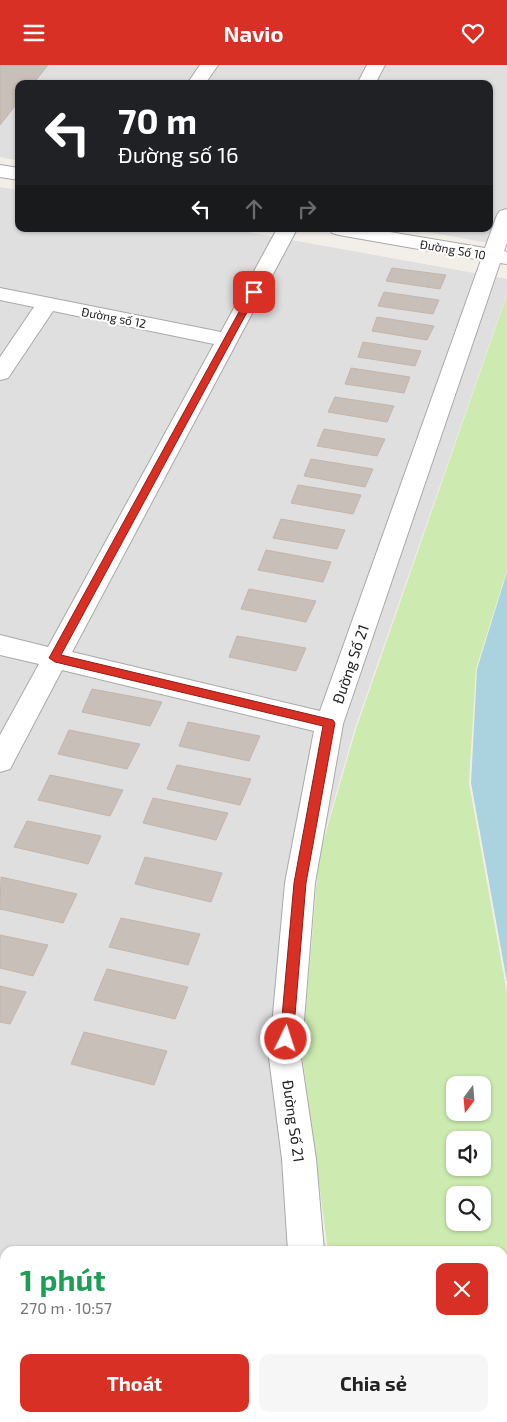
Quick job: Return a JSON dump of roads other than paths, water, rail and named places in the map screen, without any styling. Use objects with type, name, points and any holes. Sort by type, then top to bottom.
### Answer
[{"type":"street","points":[[368,80],[376,65]]},
{"type":"street","points":[[197,80],[202,67]]},
{"type":"street","points":[[0,171],[15,173]]},
{"type":"street","name":"Đường Số 21","points":[[306,1246],[299,1159],[285,1058],[290,982],[300,883],[329,723],[500,257],[507,215]]},
{"type":"street","points":[[0,761],[286,232]]},
{"type":"street","name":"Đường Số 10","points":[[356,232],[500,257]]},
{"type":"street","name":"Đường số 12","points":[[0,294],[228,340]]},
{"type":"street","points":[[0,373],[47,303]]},
{"type":"street","points":[[0,645],[329,723]]},
{"type":"water","points":[[507,572],[507,982],[471,783],[477,669]]}]
